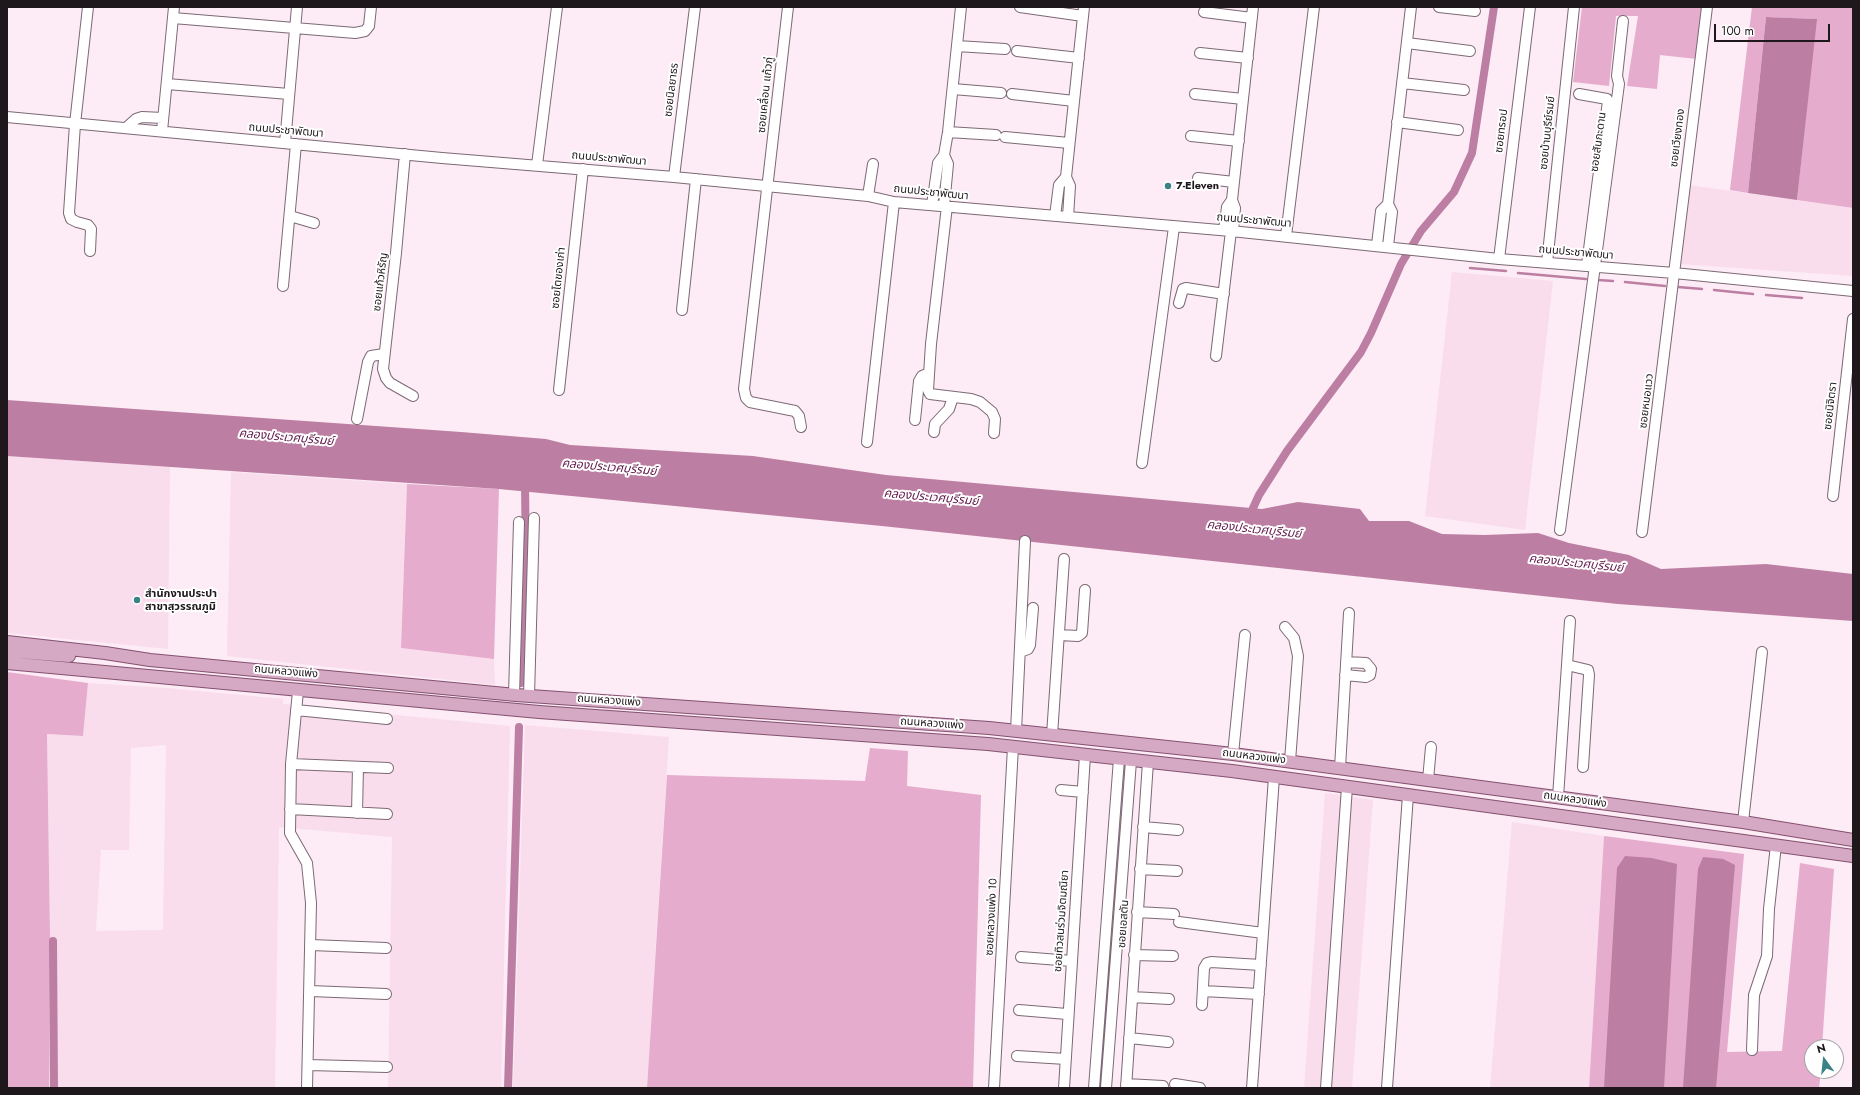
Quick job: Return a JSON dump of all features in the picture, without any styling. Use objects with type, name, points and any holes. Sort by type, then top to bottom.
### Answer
[{"type":"main road","name":"ถนนหลวงแพ่ง","points":[[7,642],[105,653],[150,660],[514,695],[989,728],[1233,754],[1743,822],[1853,840]]},
{"type":"main road","points":[[7,651],[150,660]]},
{"type":"main road","name":"ถนนหลวงแพ่ง","points":[[7,663],[539,712],[988,744],[1232,771],[1853,856]]},
{"type":"main road","points":[[988,744],[989,728]]},
{"type":"main road","points":[[1232,771],[1233,754]]},
{"type":"street","points":[[88,7],[75,124],[69,213],[71,219],[88,225],[91,229],[90,251]]},
{"type":"street","points":[[162,131],[174,7]]},
{"type":"street","points":[[285,143],[297,7]]},
{"type":"street","points":[[173,18],[361,32],[369,26],[371,7]]},
{"type":"street","points":[[537,165],[557,7]]},
{"type":"street","name":"ซอยนิลยาธร","points":[[674,176],[695,7]]},
{"type":"street","name":"ซอยเคลื่อน แก้วภู่","points":[[788,7],[744,389],[746,398],[750,402],[795,410],[799,416],[801,427]]},
{"type":"street","points":[[932,205],[938,163],[944,155],[948,132],[961,7]]},
{"type":"street","points":[[1020,7],[1084,11],[1066,177],[1070,186],[1068,217]]},
{"type":"street","points":[[1216,356],[1224,294],[1229,231],[1227,207],[1232,200],[1253,7]]},
{"type":"street","points":[[1286,236],[1314,7]]},
{"type":"street","points":[[1388,246],[1392,212],[1388,204],[1411,7]]},
{"type":"street","points":[[1439,7],[1475,11]]},
{"type":"street","name":"ซอยทรอป","points":[[1499,259],[1530,7]]},
{"type":"street","name":"ซอยบ้านบุรีย์รมย์","points":[[1547,262],[1574,7]]},
{"type":"street","name":"ซอยเวียงทอง","points":[[1674,273],[1706,7]]},
{"type":"street","points":[[1204,12],[1252,18]]},
{"type":"street","name":"ซอยสันกะดาน","points":[[1590,265],[1619,84],[1617,76],[1623,21]]},
{"type":"street","points":[[1407,43],[1470,51]]},
{"type":"street","points":[[958,46],[1005,49]]},
{"type":"street","points":[[1017,51],[1079,58]]},
{"type":"street","points":[[1200,54],[1248,58]]},
{"type":"street","points":[[167,84],[289,94]]},
{"type":"street","points":[[1402,84],[1464,90]]},
{"type":"street","points":[[953,90],[1001,93]]},
{"type":"street","points":[[1012,94],[1074,101]]},
{"type":"street","points":[[1195,94],[1243,99]]},
{"type":"street","points":[[1560,530],[1608,101],[1607,99],[1579,94]]},
{"type":"street","name":"ถนนประชาพัฒนา","points":[[7,117],[405,154],[674,176],[868,196],[894,202],[1286,236],[1421,249],[1499,259],[1590,265],[1853,291]]},
{"type":"street","points":[[126,128],[136,119],[142,117],[163,118]]},
{"type":"street","points":[[1397,122],[1458,130]]},
{"type":"street","points":[[948,132],[1069,143]]},
{"type":"street","points":[[1191,136],[1238,141]]},
{"type":"street","points":[[283,286],[296,144]]},
{"type":"street","name":"ซอยแก้วหิรัญ","points":[[405,154],[383,369],[386,378],[395,387],[414,396]]},
{"type":"street","points":[[944,155],[948,164],[946,206],[928,390],[930,394],[971,399],[980,402],[992,412],[995,419],[994,433]]},
{"type":"street","points":[[868,196],[873,164]]},
{"type":"street","name":"ซอยโตของเก่า","points":[[559,390],[583,169]]},
{"type":"street","points":[[1055,216],[1059,185],[1066,177]]},
{"type":"street","points":[[1198,178],[1234,182]]},
{"type":"street","points":[[682,310],[696,179]]},
{"type":"street","points":[[867,442],[894,202]]},
{"type":"street","points":[[1377,245],[1381,211],[1388,204]]},
{"type":"street","points":[[290,216],[314,223]]},
{"type":"street","points":[[1142,464],[1174,227]]},
{"type":"street","name":"ซอยหมอแวว","points":[[1642,532],[1674,273]]},
{"type":"street","points":[[1179,303],[1182,292],[1186,288],[1224,294]]},
{"type":"street","name":"ซอยนิจิตรา","points":[[1832,496],[1853,319]]},
{"type":"street","points":[[357,419],[368,362],[371,356],[384,354]]},
{"type":"street","points":[[915,420],[919,381],[922,376],[929,373]]},
{"type":"street","points":[[934,432],[935,424],[949,409],[953,397]]},
{"type":"street","points":[[529,696],[534,518]]},
{"type":"street","points":[[514,695],[519,522]]},
{"type":"street","points":[[1016,731],[1025,541]]},
{"type":"street","points":[[1052,735],[1064,559]]},
{"type":"street","points":[[1059,635],[1078,636],[1082,633],[1085,590]]},
{"type":"street","points":[[1020,652],[1028,649],[1030,645],[1034,608]]},
{"type":"street","points":[[1340,768],[1349,613]]},
{"type":"street","points":[[1558,797],[1570,621]]},
{"type":"street","points":[[1285,627],[1294,638],[1298,656],[1290,761]]},
{"type":"street","points":[[1233,754],[1245,635]]},
{"type":"street","points":[[1743,822],[1762,652]]},
{"type":"street","points":[[1345,675],[1366,677],[1370,675],[1371,669],[1366,663],[1346,662]]},
{"type":"street","points":[[1567,665],[1588,670],[1589,675],[1583,767]]},
{"type":"street","points":[[298,690],[291,764],[290,836],[304,858],[308,868],[311,903],[307,1088]]},
{"type":"street","points":[[296,710],[387,719]]},
{"type":"street","name":"ซอยหลวงแพ่ง 10","points":[[994,1088],[1013,747]]},
{"type":"street","points":[[1428,780],[1431,747]]},
{"type":"street","name":"ซอยทิวสนร่วมจิตมณียา","points":[[1064,1088],[1067,1014],[1072,961],[1085,755]]},
{"type":"street","points":[[1094,1088],[1114,818],[1125,760]]},
{"type":"street","points":[[1106,1088],[1126,818],[1125,760]]},
{"type":"street","name":"ซอยเอสตัน","points":[[1126,1086],[1148,762]]},
{"type":"street","points":[[291,764],[388,768]]},
{"type":"street","points":[[357,813],[358,767]]},
{"type":"street","points":[[1252,1088],[1274,777]]},
{"type":"street","points":[[1326,1088],[1347,787]]},
{"type":"street","points":[[1061,790],[1083,792]]},
{"type":"street","points":[[1387,1088],[1408,795]]},
{"type":"street","points":[[290,809],[387,814]]},
{"type":"street","points":[[1114,818],[1126,818]]},
{"type":"street","points":[[1143,827],[1178,830]]},
{"type":"street","points":[[1752,1050],[1754,995],[1767,956],[1769,909],[1776,845]]},
{"type":"street","points":[[1140,869],[1177,871]]},
{"type":"street","points":[[1137,912],[1263,933]]},
{"type":"street","points":[[311,945],[386,948]]},
{"type":"street","points":[[1134,955],[1173,956]]},
{"type":"street","points":[[1021,957],[1072,961]]},
{"type":"street","points":[[1202,1005],[1204,968],[1207,964],[1211,962],[1261,965]]},
{"type":"street","points":[[310,991],[386,994]]},
{"type":"street","points":[[1203,991],[1259,994]]},
{"type":"street","points":[[1132,996],[1170,999]]},
{"type":"street","points":[[1019,1010],[1067,1014]]},
{"type":"street","points":[[1129,1038],[1168,1042]]},
{"type":"street","points":[[1017,1056],[1066,1060]]},
{"type":"street","points":[[308,1065],[387,1067]]},
{"type":"street","points":[[1175,1084],[1200,1088]]},
{"type":"street","points":[[1126,1086],[1164,1086]]},
{"type":"shaded area","points":[[1582,7],[1703,7],[1697,59],[1660,55],[1657,89],[1627,86],[1638,16],[1616,16],[1609,86],[1573,82]]},
{"type":"shaded area","points":[[1752,7],[1853,7],[1853,208],[1797,200],[1816,19],[1766,17],[1748,193],[1730,190]]},
{"type":"shaded area","points":[[1689,185],[1853,208],[1853,276],[1679,264]]},
{"type":"shaded area","points":[[1452,272],[1553,281],[1525,530],[1425,516]]},
{"type":"shaded area","points":[[7,456],[170,467],[168,649],[7,633]]},
{"type":"shaded area","points":[[231,472],[407,484],[401,648],[494,659],[495,685],[227,656]]},
{"type":"shaded area","points":[[407,484],[499,489],[494,659],[401,648]]},
{"type":"shaded area","points":[[7,672],[88,683],[83,736],[47,734],[50,936],[49,1088],[7,1088]]},
{"type":"shaded area","points":[[88,683],[167,688],[283,699],[283,704],[510,726],[501,1088],[388,1088],[392,837],[279,827],[275,1088],[49,1088],[50,936],[47,734],[83,736]],"holes":[[[166,745],[163,930],[96,931],[101,850],[129,850],[131,748]]]},
{"type":"shaded area","points":[[525,725],[669,737],[647,1088],[513,1088]]},
{"type":"shaded area","points":[[870,748],[908,751],[907,786],[981,795],[973,1088],[647,1088],[667,775],[865,781]]},
{"type":"shaded area","points":[[1325,793],[1373,800],[1352,1088],[1304,1088]]},
{"type":"shaded area","points":[[1512,822],[1604,836],[1589,1088],[1490,1088]]},
{"type":"shaded area","points":[[1604,836],[1744,854],[1727,1052],[1782,1051],[1800,863],[1834,869],[1823,1039],[1804,1039],[1804,1079],[1820,1079],[1819,1088],[1589,1088]]},
{"type":"water","points":[[1766,17],[1817,19],[1797,200],[1748,193]]},
{"type":"water","name":"คลองประเวศบุรีรมย์","points":[[7,400],[461,432],[546,439],[570,445],[753,456],[886,475],[1262,509],[1298,502],[1360,509],[1369,521],[1409,521],[1442,534],[1485,535],[1538,533],[1569,543],[1629,555],[1661,569],[1766,564],[1853,574],[1853,621],[1618,604],[882,526],[499,489],[7,456]]},
{"type":"water","points":[[1625,856],[1652,858],[1677,864],[1664,1088],[1604,1088],[1617,868]]},
{"type":"water","points":[[1703,857],[1723,859],[1735,865],[1716,1088],[1683,1088],[1698,869]]},
{"type":"waterway","name":"คลองประเวศบุรีรมย์","points":[[1249,517],[1259,495],[1287,451],[1361,352],[1371,333],[1401,264],[1421,231],[1454,192],[1472,153],[1494,7]]},
{"type":"waterway","points":[[1470,268],[1506,271]]},
{"type":"waterway","points":[[1518,273],[1586,279]]},
{"type":"waterway","points":[[1598,280],[1613,281]]},
{"type":"waterway","points":[[1625,282],[1665,286]]},
{"type":"waterway","points":[[1678,287],[1702,289]]},
{"type":"waterway","points":[[1714,290],[1753,294]]},
{"type":"waterway","points":[[1766,295],[1802,298]]},
{"type":"waterway","points":[[521,683],[526,573],[525,482]]},
{"type":"waterway","points":[[508,1088],[519,727]]},
{"type":"waterway","points":[[53,941],[54,1088]]},
{"type":"place","name":"7-Eleven","points":[[1168,186]]},
{"type":"place","name":"สำนักงานประปา สาขาสุวรรณภูมิ","points":[[137,600]]}]
